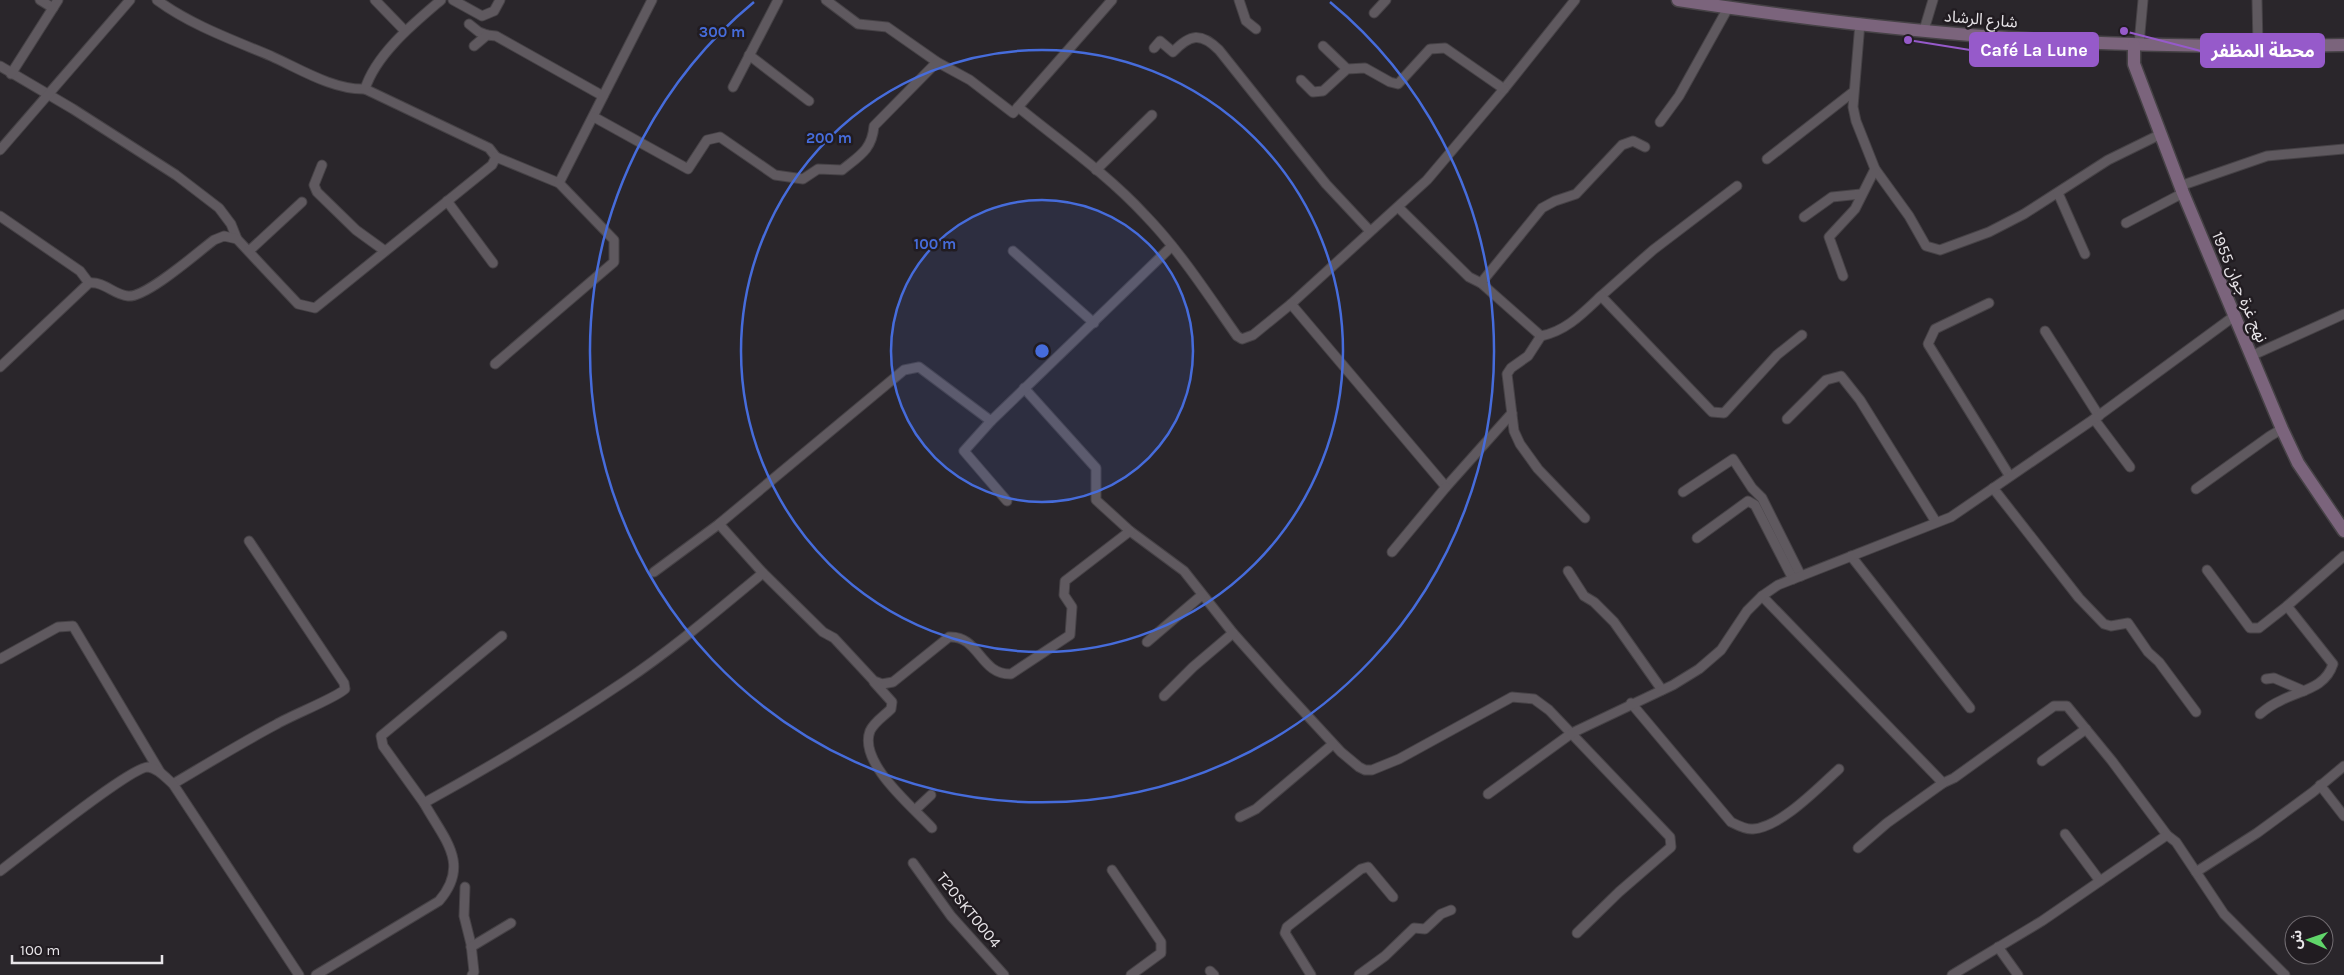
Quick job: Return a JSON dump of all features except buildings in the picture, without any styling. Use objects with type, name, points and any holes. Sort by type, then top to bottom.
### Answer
[{"type":"street","points":[[11,74],[55,4],[40,0]]},
{"type":"street","points":[[0,150],[130,0]]},
{"type":"street","points":[[157,0],[181,16],[302,71],[352,90],[365,89],[489,148],[496,157],[559,183],[614,240],[614,262],[495,364]]},
{"type":"street","points":[[375,0],[406,31]]},
{"type":"street","points":[[365,89],[369,75],[406,31],[441,0]]},
{"type":"street","points":[[453,0],[482,16],[494,11],[500,0]]},
{"type":"street","points":[[559,183],[652,0]]},
{"type":"street","points":[[733,87],[778,0]]},
{"type":"street","points":[[826,0],[858,24],[887,27],[937,62],[970,80],[1013,113],[1112,0]]},
{"type":"street","points":[[1239,0],[1246,20],[1256,29]]},
{"type":"street","points":[[1374,14],[1386,0]]},
{"type":"street","points":[[1018,107],[1096,170],[1146,215],[1172,246],[1237,336],[1242,339],[1253,334],[1291,304],[1427,180],[1504,89],[1575,0]]},
{"type":"street","name":"شارع الرشاد","points":[[1678,0],[1728,8],[2004,38],[2137,44],[2258,46],[2344,44]]},
{"type":"street","points":[[1924,30],[1933,0]]},
{"type":"street","points":[[2137,44],[2143,0]]},
{"type":"street","points":[[2257,0],[2258,46]]},
{"type":"street","points":[[1660,122],[1679,96],[1728,8]]},
{"type":"street","points":[[1860,23],[1853,92],[1856,121],[1875,168],[1910,216],[1926,246],[1940,250],[1990,232],[2058,193],[2108,160],[2161,134]]},
{"type":"street","points":[[469,24],[479,32],[496,36],[603,96]]},
{"type":"street","points":[[474,46],[487,35]]},
{"type":"street","points":[[1154,48],[1160,41],[1173,52],[1184,40],[1197,37],[1208,39],[1219,50],[1326,184],[1370,231]]},
{"type":"street","name":"نهج غرة جوان 1955","points":[[2137,44],[2134,64],[2233,317],[2298,463],[2344,530]]},
{"type":"street","points":[[1323,46],[1347,69]]},
{"type":"street","points":[[1301,80],[1314,92],[1323,91],[1347,69],[1365,68],[1390,82],[1398,84],[1430,49],[1444,48],[1504,89]]},
{"type":"street","points":[[749,55],[809,101]]},
{"type":"street","points":[[594,117],[688,169],[708,140],[720,137],[775,175],[803,179],[818,169],[842,170],[867,149],[873,140],[874,126],[937,62]]},
{"type":"street","points":[[0,66],[46,95],[73,109],[176,175],[220,208],[231,224],[237,239],[298,304],[315,308],[492,165],[496,157]]},
{"type":"street","points":[[1767,159],[1853,92]]},
{"type":"street","points":[[1096,170],[1152,115]]},
{"type":"street","points":[[1482,283],[1542,208],[1555,201],[1576,194],[1622,145],[1633,141],[1645,147]]},
{"type":"street","points":[[2126,223],[2182,189],[2267,156],[2344,149]]},
{"type":"street","points":[[322,165],[314,185],[317,192],[356,230],[385,251]]},
{"type":"street","points":[[1843,276],[1829,237],[1855,209],[1875,168]]},
{"type":"street","points":[[1585,518],[1528,457],[1514,431],[1507,374],[1511,368],[1528,356],[1541,336],[1560,331],[1569,325],[1653,250],[1737,186]]},
{"type":"street","points":[[2058,193],[2085,254]]},
{"type":"street","points":[[1804,217],[1832,197],[1861,194]]},
{"type":"street","points":[[447,201],[493,263]]},
{"type":"street","points":[[249,251],[302,202]]},
{"type":"street","points":[[1398,207],[1470,277],[1482,283],[1541,336]]},
{"type":"street","points":[[0,216],[80,271],[89,283]]},
{"type":"street","points":[[0,366],[89,283],[96,282],[127,296],[137,296],[163,280],[214,240],[224,236],[237,239]]},
{"type":"street","points":[[1007,501],[964,451],[1024,388],[1094,323],[1172,246]]},
{"type":"street","points":[[1013,251],[1094,323]]},
{"type":"street","points":[[1600,296],[1712,412],[1724,413],[1777,355],[1802,335]]},
{"type":"street","points":[[1988,303],[1936,329],[1928,344],[2009,476]]},
{"type":"street","points":[[1291,304],[1446,487]]},
{"type":"street","points":[[2251,356],[2344,314]]},
{"type":"street","points":[[1488,794],[1572,733],[1631,703],[1662,690],[1699,669],[1721,650],[1747,611],[1762,596],[1797,577],[1951,517],[2097,418],[2233,317]]},
{"type":"street","points":[[2045,331],[2097,418],[2130,467]]},
{"type":"street","points":[[654,572],[719,524],[904,370],[920,367],[992,421]]},
{"type":"street","points":[[1787,418],[1826,380],[1841,376],[1860,400],[1936,522]]},
{"type":"street","points":[[1024,388],[1096,468],[1096,500],[1130,531],[1184,571],[1233,633],[1333,744],[1359,768],[1372,770],[1399,759],[1512,697],[1534,699],[1550,710],[1670,837],[1672,842],[1671,847],[1659,859],[1619,892],[1577,933]]},
{"type":"street","points":[[1392,552],[1446,487],[1512,414]]},
{"type":"street","points":[[2196,489],[2282,429]]},
{"type":"street","points":[[1683,492],[1733,459],[1752,488],[1762,498],[1797,577]]},
{"type":"street","points":[[1993,488],[2079,598],[2104,624],[2111,626],[2128,623],[2148,652],[2159,662],[2196,712]]},
{"type":"street","points":[[1697,538],[1748,501],[1755,506],[1797,577]]},
{"type":"street","points":[[719,524],[763,572],[823,632],[834,638],[892,702],[891,709],[874,724],[870,732],[868,743],[871,754],[894,791],[932,828]]},
{"type":"street","points":[[874,682],[882,684],[893,682],[948,637],[957,636],[966,639],[992,669],[1001,674],[1011,674],[1022,668],[1070,635],[1072,607],[1064,595],[1065,581],[1130,531]]},
{"type":"street","points":[[172,784],[276,724],[309,707],[341,694],[345,689],[344,683],[249,541]]},
{"type":"street","points":[[1852,556],[1970,708]]},
{"type":"street","points":[[2207,570],[2250,628],[2260,628],[2344,556]]},
{"type":"street","points":[[1568,571],[1584,596],[1594,602],[1614,622],[1662,690]]},
{"type":"street","points":[[424,804],[527,745],[626,680],[676,643],[763,572]]},
{"type":"street","points":[[1147,642],[1202,594]]},
{"type":"street","points":[[1762,596],[1943,783]]},
{"type":"street","points":[[2260,714],[2281,700],[2320,684],[2330,674],[2333,664],[2287,606]]},
{"type":"street","points":[[0,659],[58,627],[73,626],[160,772],[172,784],[298,975]]},
{"type":"street","points":[[1164,696],[1233,633]]},
{"type":"street","points":[[316,975],[439,902],[450,889],[455,874],[453,855],[424,804],[383,746],[381,736],[502,636]]},
{"type":"street","points":[[2266,678],[2274,678],[2304,691]]},
{"type":"street","points":[[1631,703],[1731,822],[1751,830],[1771,824],[1798,805],[1838,770]]},
{"type":"street","points":[[1858,848],[1887,823],[1943,783],[1954,778],[2054,706],[2067,706],[2167,835],[2176,842],[2224,914],[2285,975]]},
{"type":"street","points":[[2042,761],[2086,729]]},
{"type":"street","points":[[1240,816],[1256,809],[1333,744]]},
{"type":"street","points":[[2196,872],[2257,833],[2344,766]]},
{"type":"street","points":[[0,871],[95,798],[139,768],[149,767],[160,772]]},
{"type":"street","points":[[2320,785],[2344,816]]},
{"type":"street","points":[[915,810],[931,795]]},
{"type":"street","points":[[2065,834],[2100,881]]},
{"type":"street","points":[[1952,975],[2042,921],[2167,835]]},
{"type":"street","name":"T20SKT0004","points":[[913,863],[951,916],[1004,975]]},
{"type":"street","points":[[1311,975],[1285,933],[1287,927],[1361,869],[1368,867],[1393,897]]},
{"type":"street","points":[[1112,870],[1161,942],[1161,953],[1131,975]]},
{"type":"street","points":[[465,888],[464,916],[471,947],[474,972],[472,975]]},
{"type":"street","points":[[1359,975],[1385,956],[1414,928],[1425,929],[1441,914],[1451,910]]},
{"type":"street","points":[[471,947],[511,923]]},
{"type":"street","points":[[1998,947],[2018,975]]},
{"type":"place","name":"محطة المظفر","points":[[2124,31]]},
{"type":"place","name":"Café La Lune","points":[[1908,40]]}]
